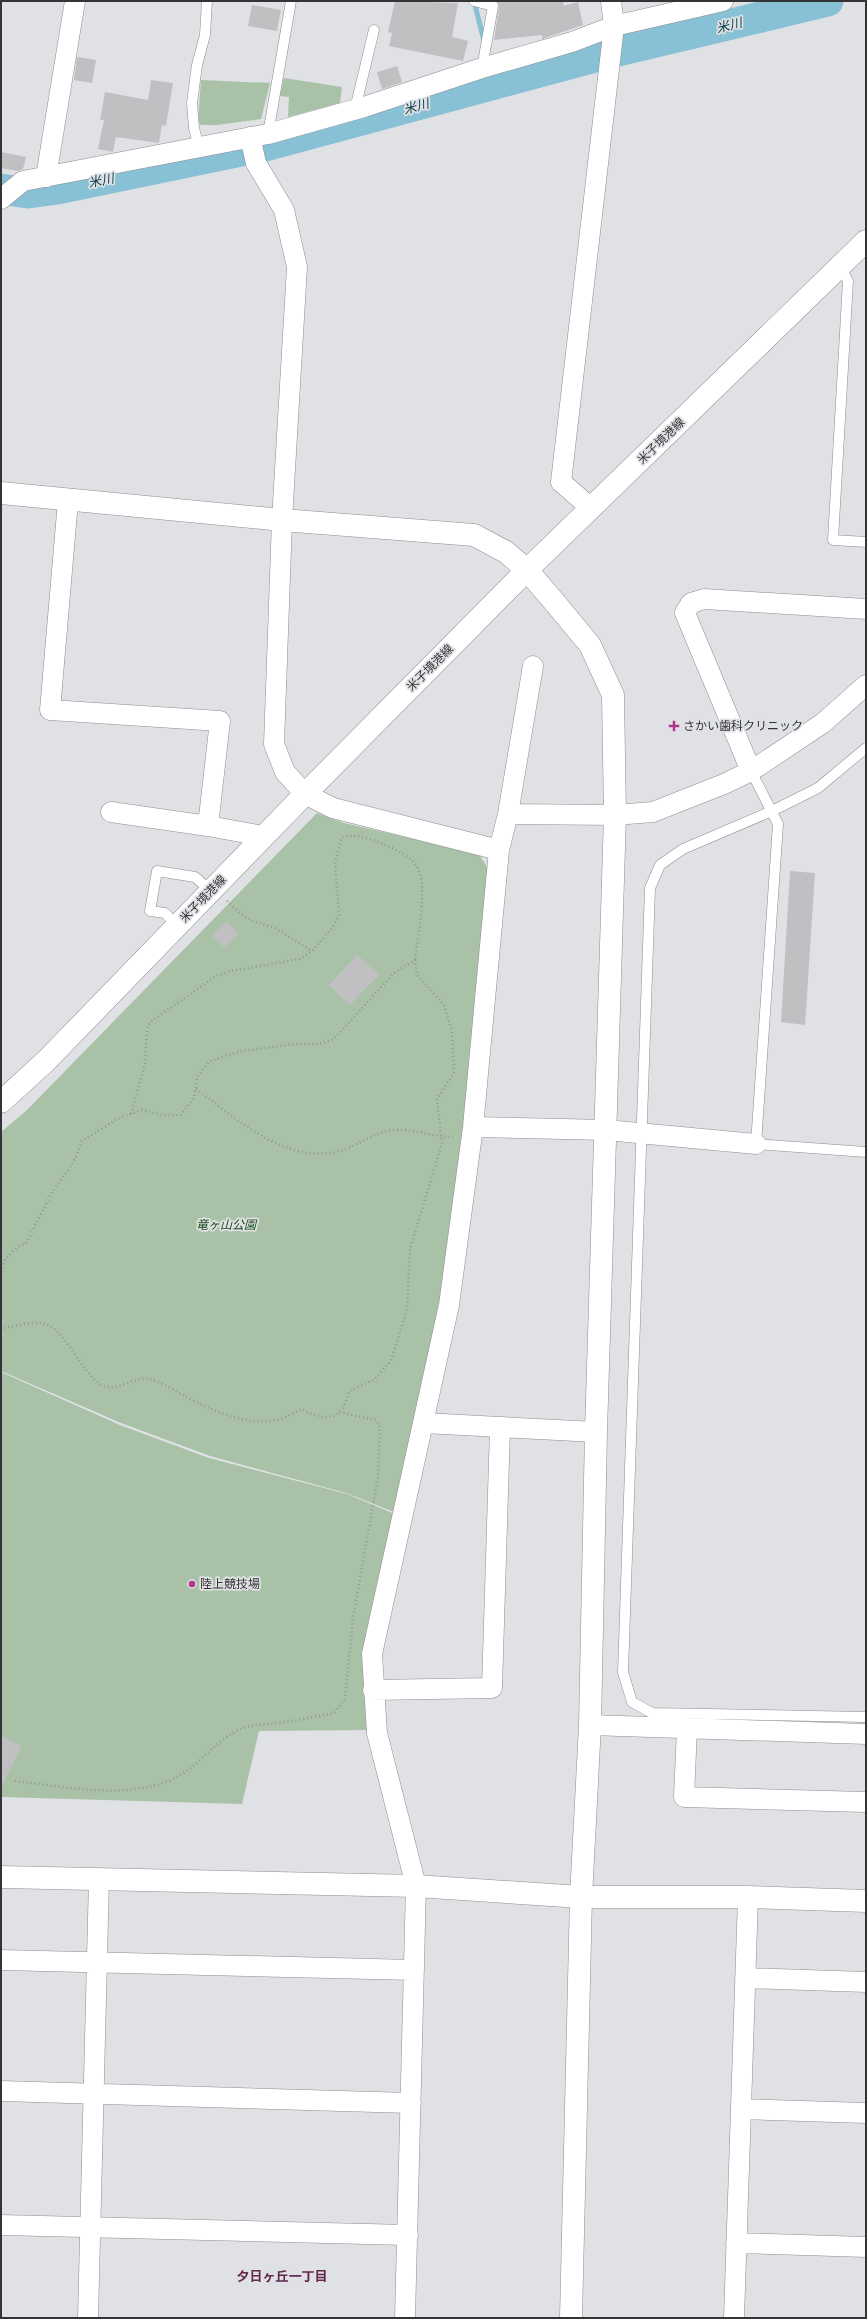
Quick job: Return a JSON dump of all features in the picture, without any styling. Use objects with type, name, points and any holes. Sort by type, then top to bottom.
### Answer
[{"type":"street","points":[[46,177],[75,1]]},
{"type":"street","points":[[591,508],[561,482],[614,26],[611,1]]},
{"type":"street","points":[[1,178],[24,181],[259,136],[355,109],[482,68],[572,42],[614,26],[723,1]]},
{"type":"street","points":[[259,136],[256,163],[284,210],[297,267],[282,520],[274,744],[284,772],[305,794],[333,808],[499,850]]},
{"type":"street","points":[[1,199],[24,181]]},
{"type":"street","name":"米子境港線","points":[[1,1102],[46,1061],[177,926],[218,895],[263,836],[527,570],[866,242]]},
{"type":"street","points":[[1,493],[68,501],[474,535],[506,552],[527,570],[590,645],[613,695],[615,815],[596,1432],[590,1725],[581,1897],[571,2318]]},
{"type":"street","points":[[68,501],[50,710],[220,721],[208,826]]},
{"type":"street","points":[[751,771],[685,613],[691,603],[704,599],[866,609]]},
{"type":"street","points":[[405,2318],[416,1886],[377,1733],[372,1654],[449,1305],[472,1133],[499,850],[508,814],[533,666]]},
{"type":"street","points":[[508,814],[615,815],[653,812],[724,784],[751,771],[823,723],[866,685]]},
{"type":"street","points":[[111,812],[208,826],[263,836]]},
{"type":"street","points":[[472,1133],[606,1130],[756,1144]]},
{"type":"street","points":[[423,1423],[596,1432]]},
{"type":"street","points":[[374,1690],[492,1688],[500,1428]]},
{"type":"street","points":[[590,1725],[866,1734]]},
{"type":"street","points":[[687,1729],[684,1798],[866,1802]]},
{"type":"street","points":[[1,1876],[416,1886],[581,1897],[748,1897],[866,1901]]},
{"type":"street","points":[[88,2318],[99,1879]]},
{"type":"street","points":[[734,2318],[748,1897]]},
{"type":"street","points":[[1,1960],[414,1970]]},
{"type":"street","points":[[745,1978],[866,1982]]},
{"type":"street","points":[[1,2091],[411,2103]]},
{"type":"street","points":[[741,2109],[866,2114]]},
{"type":"street","points":[[1,2225],[408,2235]]},
{"type":"street","points":[[736,2243],[866,2247]]},
{"type":"lane","points":[[199,148],[194,128],[192,103],[196,72],[205,35],[207,1]]},
{"type":"lane","points":[[259,136],[291,1]]},
{"type":"lane","points":[[474,1],[493,6],[482,68]]},
{"type":"lane","points":[[355,109],[374,30]]},
{"type":"lane","points":[[840,267],[848,281],[833,540],[866,542]]},
{"type":"lane","points":[[866,748],[818,788],[772,811],[683,849],[660,865],[650,888],[623,1672],[632,1702],[652,1713],[866,1717]]},
{"type":"lane","points":[[751,771],[778,824],[756,1144],[866,1152]]},
{"type":"lane","points":[[177,926],[165,913],[150,911],[157,871],[195,877],[218,895]]},
{"type":"path","points":[[1,1329],[30,1321],[42,1322],[64,1338],[87,1372],[100,1384],[115,1388],[138,1379],[150,1379],[208,1409],[262,1422],[278,1420],[301,1409],[315,1416],[329,1419],[346,1405],[349,1391],[374,1380],[391,1361],[407,1309],[410,1249],[442,1143],[437,1099],[454,1073],[452,1031],[444,1005],[417,975],[416,960],[422,889],[420,873],[401,851],[378,842],[349,835],[342,837],[335,863],[339,915],[332,928],[312,951],[300,959],[232,971],[216,976],[150,1022],[147,1029],[146,1064],[131,1114]]},
{"type":"path","points":[[218,895],[241,914],[254,921],[275,928],[312,951]]},
{"type":"path","points":[[1,1276],[5,1258],[18,1247],[26,1243],[54,1189],[76,1157],[82,1141],[117,1119],[142,1110],[162,1115],[180,1115],[194,1098],[198,1078],[210,1061],[241,1051],[295,1044],[319,1044],[334,1039],[350,1024],[373,994],[394,973],[416,960]]},
{"type":"path","points":[[196,1089],[269,1141],[304,1151],[323,1153],[336,1152],[371,1136],[394,1130],[409,1130],[441,1137],[472,1133]]},
{"type":"path","points":[[16,1781],[116,1791],[154,1785],[166,1782],[192,1769],[231,1734],[251,1725],[283,1722],[334,1713],[345,1699],[353,1618],[378,1476],[380,1428],[376,1420],[339,1412]]},
{"type":"green space","points":[[284,78],[342,87],[340,103],[288,117],[289,97],[280,96]]},
{"type":"green space","points":[[201,80],[270,83],[261,119],[217,125],[201,125],[198,121]]},
{"type":"green space","name":"竜ヶ山公園","points":[[317,813],[344,823],[479,854],[489,870],[465,1122],[438,1320],[394,1512],[346,1493],[210,1456],[121,1423],[1,1371],[1,1132],[27,1110]]},
{"type":"green space","name":"陸上競技場","points":[[1,1372],[120,1425],[209,1458],[347,1494],[397,1515],[372,1730],[259,1731],[242,1804],[1,1797]]},
{"type":"building","points":[[395,1],[458,3],[452,37],[468,41],[463,61],[389,46],[392,33],[388,32]]},
{"type":"building","points":[[497,1],[564,1],[563,6],[578,2],[583,25],[542,39],[542,35],[494,40],[499,7]]},
{"type":"building","points":[[252,5],[281,10],[277,31],[248,26]]},
{"type":"building","points":[[77,57],[96,60],[92,83],[74,80]]},
{"type":"building","points":[[397,66],[402,82],[382,89],[377,72]]},
{"type":"building","points":[[151,80],[173,83],[166,126],[162,125],[159,143],[116,137],[113,152],[98,149],[104,120],[100,120],[105,92],[148,100]]},
{"type":"building","points":[[1,152],[26,157],[23,169],[18,171],[1,168]]},
{"type":"building","points":[[790,871],[815,873],[805,1025],[781,1022]]},
{"type":"building","points":[[226,921],[239,934],[225,948],[212,935]]},
{"type":"building","points":[[357,955],[379,974],[350,1005],[329,985]]},
{"type":"building","points":[[1,1736],[22,1746],[1,1788]]},
{"type":"waterway","points":[[474,1],[484,41]]},
{"type":"waterway","name":"米川","points":[[1,189],[28,193],[57,189],[265,146],[610,53],[828,1]]},
{"type":"waterway","points":[[491,70],[495,85]]},
{"type":"place","name":"さかい歯科クリニック","points":[[674,726]]},
{"type":"place","name":"陸上競技場","points":[[192,1584]]},
{"type":"district","name":"夕日ヶ丘一丁目","points":[[282,2276]]}]
